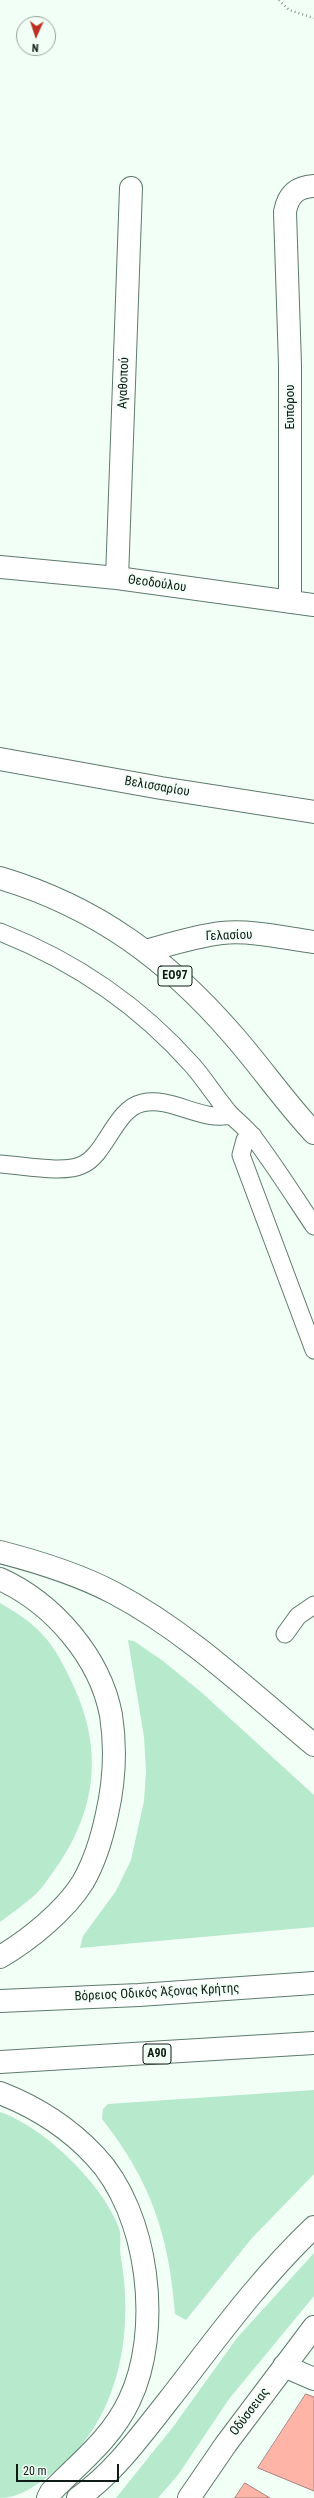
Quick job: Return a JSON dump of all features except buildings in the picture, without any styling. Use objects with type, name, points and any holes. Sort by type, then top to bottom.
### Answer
[{"type":"main road","name":"Ευπόρου","points":[[290,602],[290,365],[285,212],[289,197],[293,192],[314,186]]},
{"type":"main road","name":"Αγαθοπού","points":[[117,578],[131,188]]},
{"type":"main road","name":"Θεοδούλου","points":[[0,567],[117,578],[314,605]]},
{"type":"main road","name":"Βελισσαρίου","points":[[0,758],[161,788],[314,812]]},
{"type":"main road","name":"ΕΟ97","points":[[0,878],[57,899],[97,918],[146,951],[177,978],[232,1034],[312,1134]]},
{"type":"main road","name":"Γελασίου","points":[[146,951],[195,938],[223,933],[244,933],[314,942]]},
{"type":"main road","points":[[0,1552],[47,1565],[84,1579],[144,1611],[179,1634],[314,1745]]},
{"type":"main road","points":[[0,1579],[36,1600],[58,1620],[77,1642],[100,1683],[110,1714],[114,1748],[111,1795],[105,1827],[96,1856],[82,1883],[35,1932],[0,1956]]},
{"type":"main road","name":"Βόρειος Οδικός Άξονας Κρήτης","points":[[0,2001],[139,1995],[314,1983]]},
{"type":"main road","name":"Α90","points":[[0,2062],[314,2043]]},
{"type":"main road","points":[[0,2093],[28,2104],[59,2124],[95,2156],[118,2189],[135,2229],[147,2296],[143,2359],[129,2400],[103,2441],[51,2492],[48,2498]]},
{"type":"main road","points":[[78,2498],[96,2483],[126,2452],[245,2304],[297,2243],[314,2227]]},
{"type":"main road","name":"Οδύσσειας","points":[[188,2498],[314,2327]]},
{"type":"main road","points":[[284,2366],[314,2380]]},
{"type":"lane","points":[[0,932],[50,953],[110,991],[138,1012],[193,1066],[231,1115],[253,1136],[314,1226]]},
{"type":"lane","points":[[0,1164],[60,1168],[81,1166],[93,1158],[129,1111],[141,1103],[157,1102],[212,1116],[231,1115]]},
{"type":"lane","points":[[253,1136],[245,1140],[241,1154],[314,1350]]},
{"type":"lane","points":[[285,1634],[298,1616],[314,1605]]},
{"type":"path","points":[[279,0],[289,10],[314,18]]},
{"type":"green space","points":[[0,1603],[37,1629],[53,1647],[67,1672],[83,1710],[89,1732],[92,1754],[88,1798],[82,1820],[72,1841],[60,1862],[36,1894],[0,1922]]},
{"type":"green space","points":[[128,1640],[134,1641],[163,1661],[201,1692],[314,1795],[314,1927],[80,1948],[83,1936],[116,1891],[131,1860],[144,1801],[146,1771],[144,1737]]},
{"type":"green space","points":[[314,2090],[314,2174],[252,2238],[186,2320],[175,2314],[168,2259],[155,2210],[133,2165],[119,2142],[102,2119],[103,2109],[108,2104]]},
{"type":"green space","points":[[0,2112],[17,2119],[35,2130],[53,2144],[70,2159],[100,2193],[119,2228],[120,2254],[125,2289],[125,2320],[122,2350],[115,2380],[105,2408],[90,2434],[70,2458],[30,2489],[7,2498],[0,2498]]},
{"type":"green space","points":[[314,2253],[314,2296],[229,2399],[178,2475],[158,2498],[116,2498],[173,2427],[237,2338]]}]
